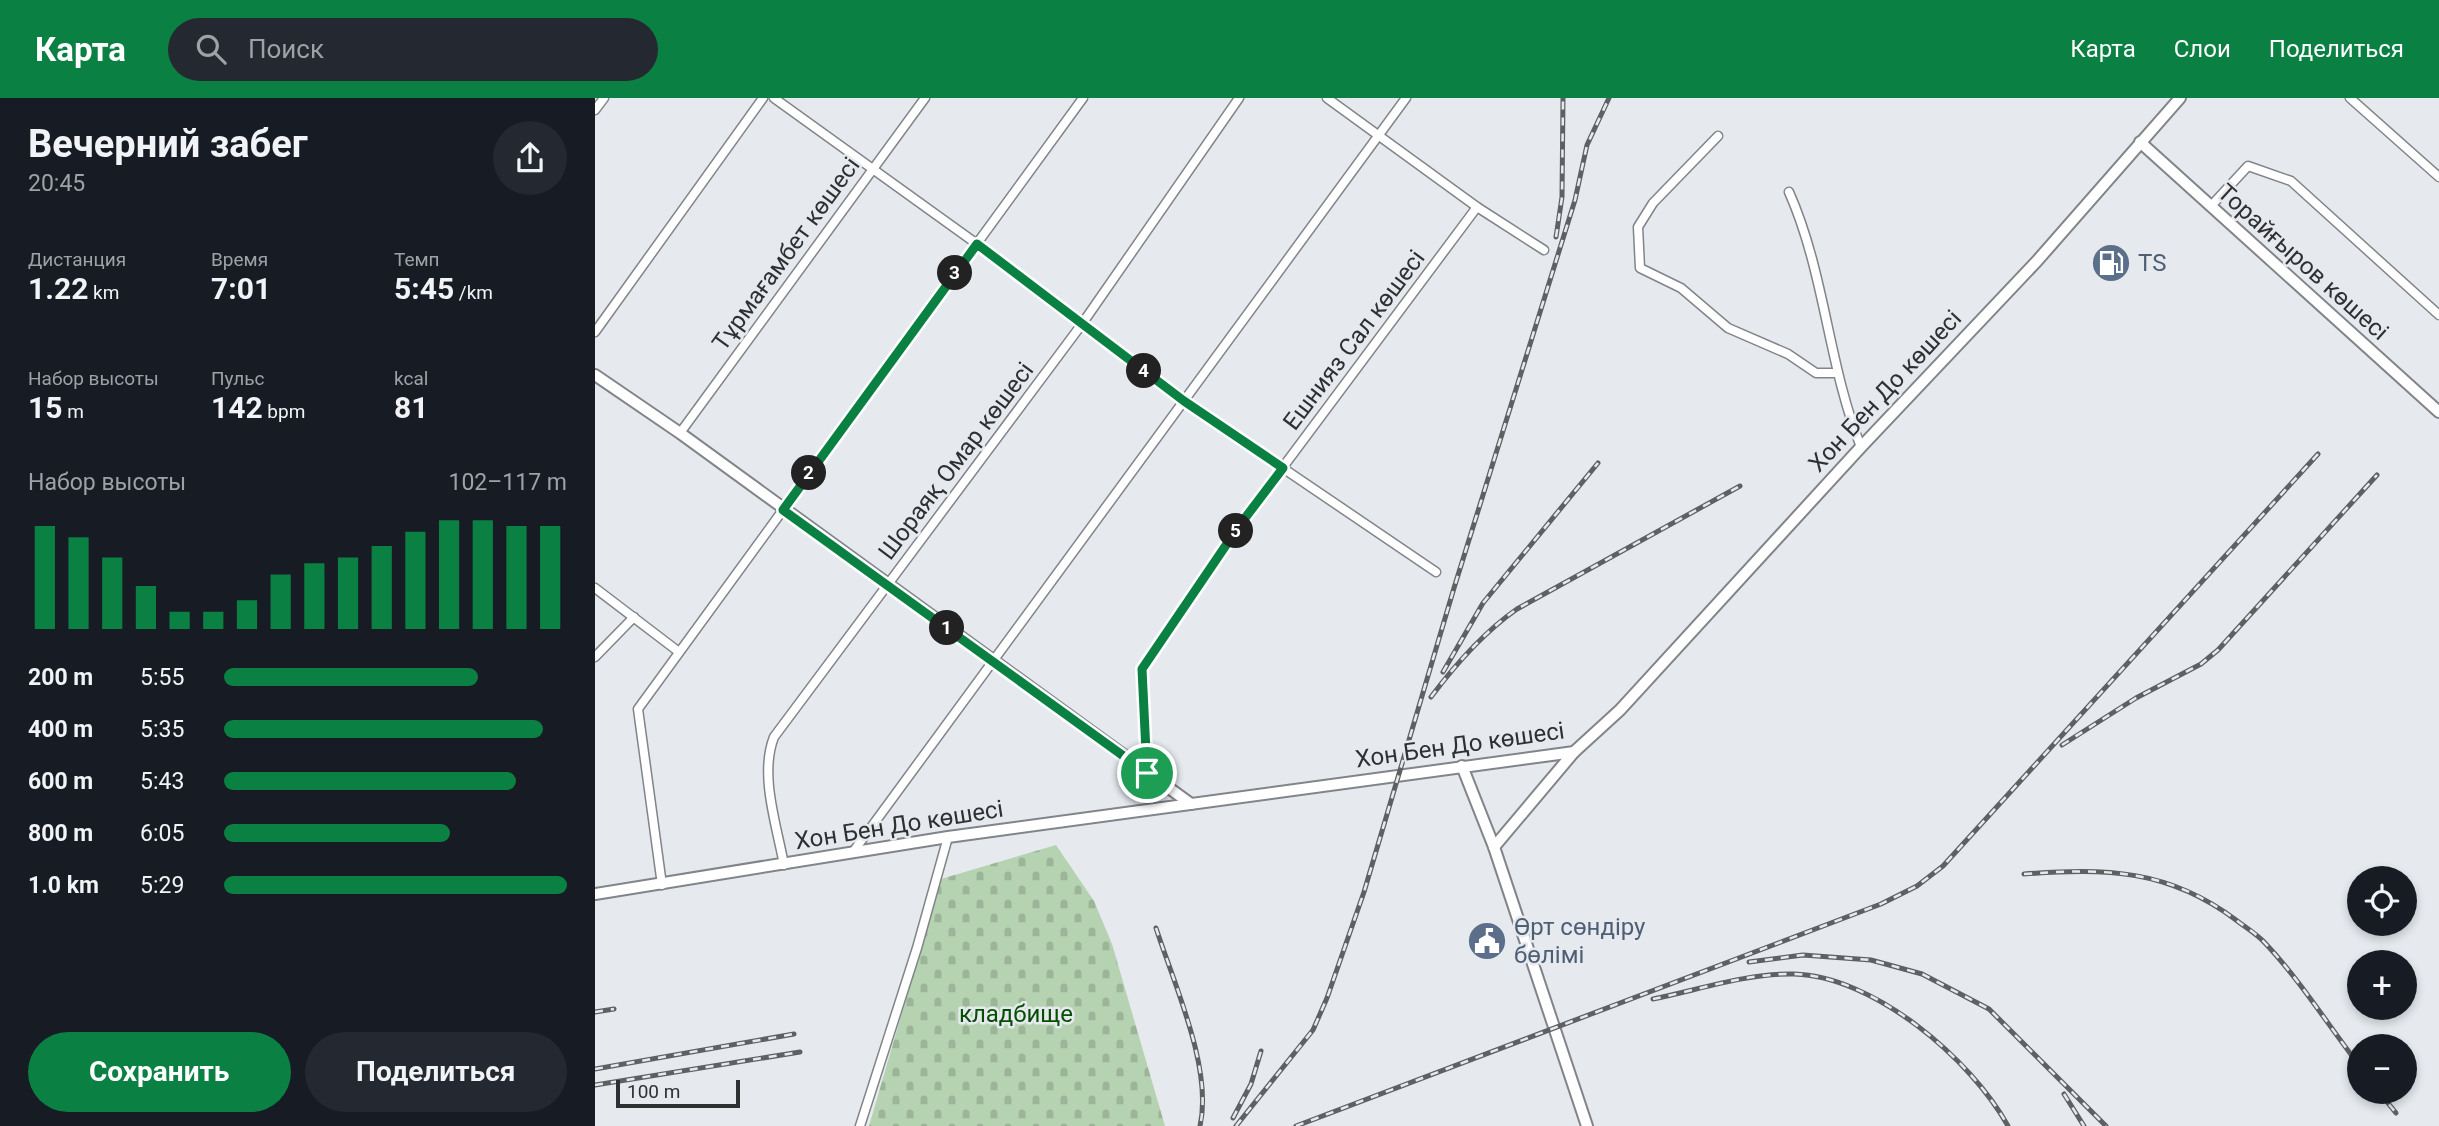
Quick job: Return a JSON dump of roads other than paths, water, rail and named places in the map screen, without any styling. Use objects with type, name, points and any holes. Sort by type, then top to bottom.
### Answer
[{"type":"street","points":[[595,110],[604,98]]},
{"type":"street","points":[[595,332],[763,98]]},
{"type":"street","points":[[774,98],[977,244],[1184,401],[1436,572]]},
{"type":"street","name":"Тұрмағамбет көшесі","points":[[680,433],[925,98]]},
{"type":"street","points":[[662,885],[638,709],[1083,98]]},
{"type":"street","name":"Шораяқ Омар көшесі","points":[[784,865],[767,752],[773,737],[1082,324],[1239,98]]},
{"type":"street","points":[[1327,98],[1477,207],[1543,250]]},
{"type":"street","points":[[853,852],[1406,98]]},
{"type":"street","name":"Хон Бен До көшесі","points":[[595,894],[948,837],[1574,752],[1620,710],[1861,447],[2037,261],[2180,98]]},
{"type":"street","points":[[2350,98],[2439,177]]},
{"type":"street","points":[[1718,136],[1653,203],[1638,227],[1640,268],[1681,288],[1728,328],[1788,354],[1816,373],[1837,373]]},
{"type":"street","name":"Торайғыров көшесі","points":[[2140,142],[2439,412]]},
{"type":"street","points":[[2211,206],[2248,166],[2291,181],[2439,315]]},
{"type":"street","points":[[1789,192],[1801,219],[1837,373],[1861,447]]},
{"type":"street","name":"Ешнияз Сал көшесі","points":[[1147,773],[1142,669],[1239,526],[1477,207]]},
{"type":"street","points":[[595,375],[680,433],[1191,804]]},
{"type":"street","points":[[595,587],[679,652]]},
{"type":"street","points":[[595,657],[634,617]]},
{"type":"street","points":[[1495,847],[1574,752]]},
{"type":"street","points":[[1462,766],[1495,847],[1587,1126]]},
{"type":"street","points":[[860,1126],[917,948],[948,837]]},
{"type":"railway","points":[[1556,237],[1562,197],[1563,98]]},
{"type":"railway","points":[[1236,1126],[1313,1030],[1327,998],[1364,892],[1454,588],[1575,200],[1587,145],[1609,98]]},
{"type":"railway","points":[[1296,1126],[1881,904],[1917,886],[1943,866],[2318,454]]},
{"type":"railway","points":[[1443,672],[1483,603],[1598,463]]},
{"type":"railway","points":[[2062,745],[2136,698],[2201,664],[2218,650],[2377,475]]},
{"type":"railway","points":[[1431,697],[1471,650],[1517,609],[1740,486]]},
{"type":"railway","points":[[2024,874],[2082,871],[2135,876],[2161,881],[2211,903],[2265,943],[2302,987],[2347,1049]]},
{"type":"railway","points":[[1156,928],[1197,1053],[1203,1103],[1200,1126]]},
{"type":"railway","points":[[1749,962],[1803,955],[1871,960],[1922,974],[1989,1009],[2106,1126]]},
{"type":"railway","points":[[1653,999],[1741,979],[1777,974],[1825,978],[1856,989],[1887,1005],[1945,1049],[1970,1074],[2008,1126]]},
{"type":"railway","points":[[595,1012],[614,1009]]},
{"type":"railway","points":[[595,1069],[794,1034]]},
{"type":"railway","points":[[1233,1118],[1251,1084],[1261,1051]]},
{"type":"railway","points":[[595,1085],[800,1052]]},
{"type":"railway","points":[[2064,1094],[2084,1126]]},
{"type":"railway","points":[[2389,1104],[2396,1113]]},
{"type":"place","name":"TS","points":[[2111,263]]},
{"type":"place","name":"Өрт сөндіру бөлімі","points":[[1487,941]]},
{"type":"park label","name":"кладбище","points":[[1016,1014]]}]
